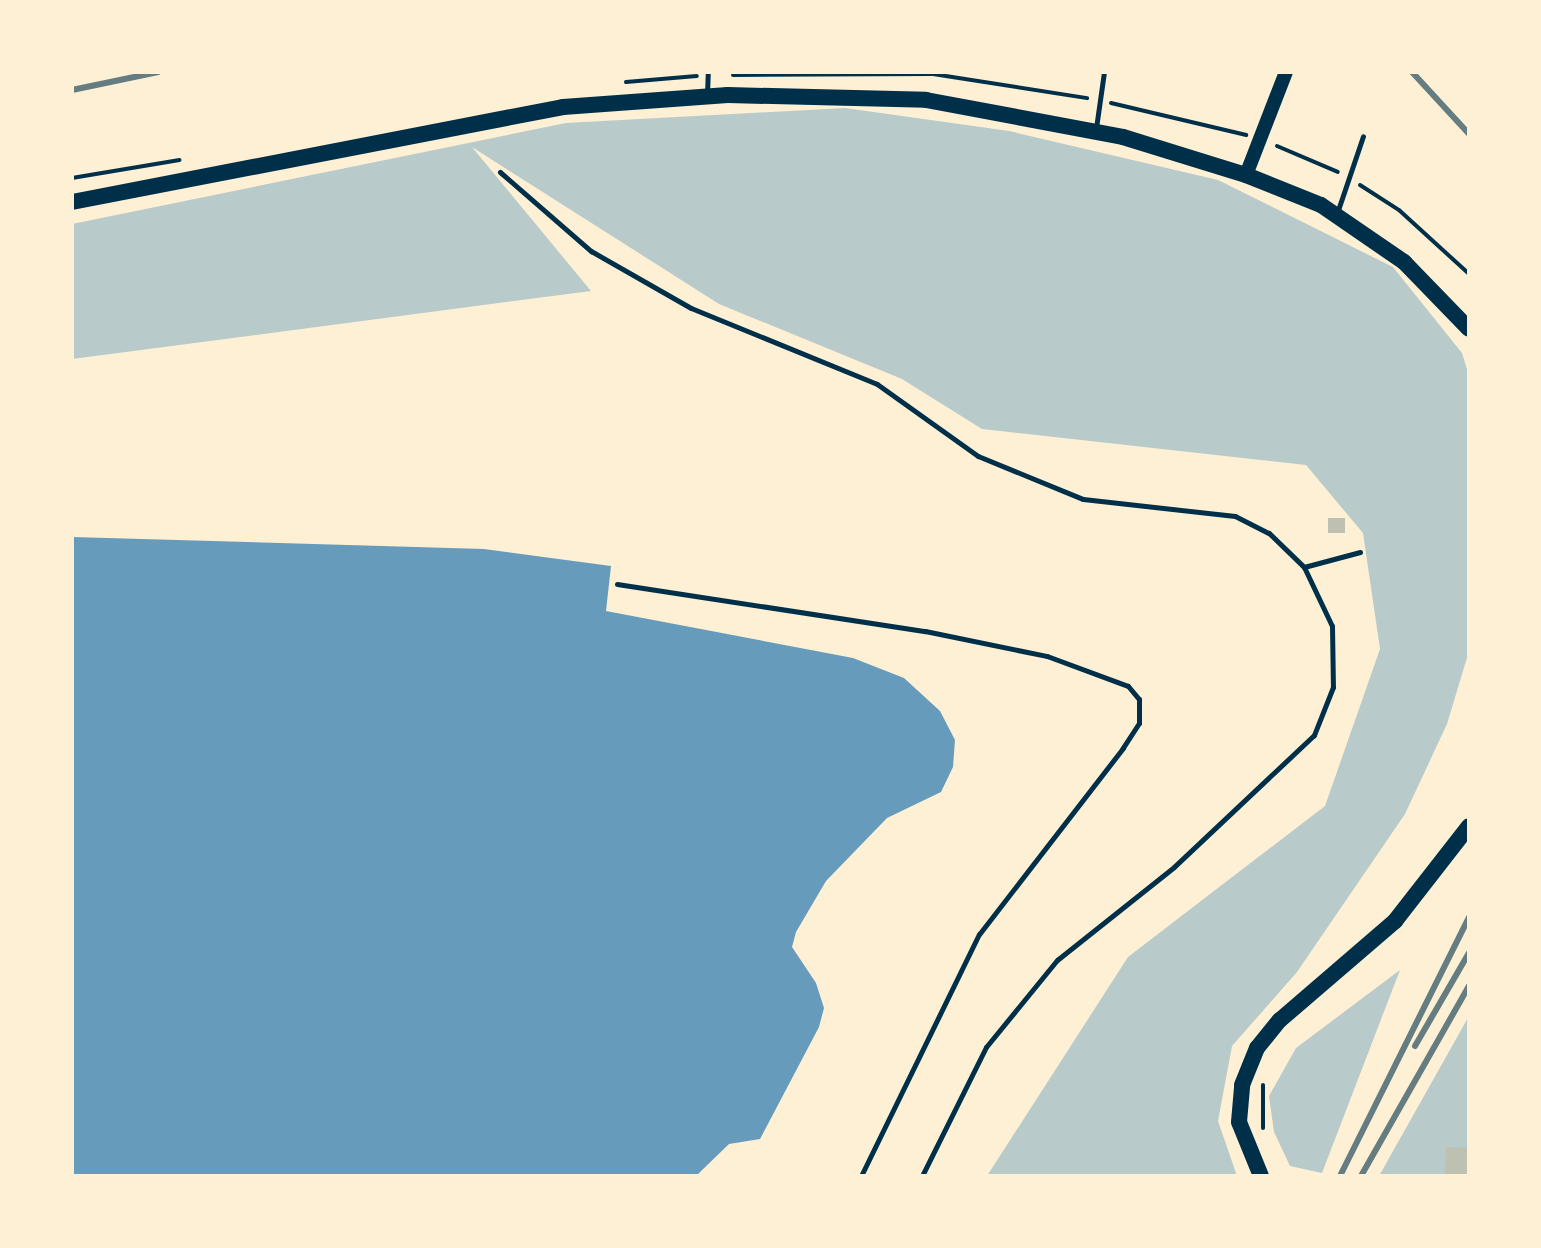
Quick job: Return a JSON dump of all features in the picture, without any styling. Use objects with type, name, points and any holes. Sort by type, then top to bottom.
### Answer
[{"type":"main road","points":[[1246,175],[1286,72]]},
{"type":"main road","points":[[72,202],[563,107],[707,96],[926,100],[1095,129],[1246,175],[1336,214],[1404,262],[1469,329]]},
{"type":"main road","points":[[1261,1176],[1239,1122],[1242,1085],[1257,1048],[1288,1012],[1395,921],[1469,826]]},
{"type":"lane","points":[[707,96],[708,72]]},
{"type":"lane","points":[[1095,129],[1104,72]]},
{"type":"lane","points":[[1336,214],[1363,136]]},
{"type":"lane","points":[[500,172],[591,251],[691,308],[877,384],[978,456],[1083,499],[1235,516],[1269,533],[1304,567],[1332,626],[1333,687],[1314,735],[1174,867],[1057,960],[986,1047],[922,1176]]},
{"type":"lane","points":[[1304,567],[1360,552]]},
{"type":"lane","points":[[617,584],[925,631],[1047,656],[1128,686],[1139,699],[1139,723],[1123,748],[979,934],[861,1176]]},
{"type":"path","points":[[1259,140],[1350,178],[1399,210],[1469,274]]},
{"type":"path","points":[[1264,1133],[1261,1104],[1267,1075]]},
{"type":"shaded area","points":[[845,108],[1009,131],[1218,180],[1393,267],[1462,353],[1469,376],[1469,651],[1447,724],[1405,814],[1297,972],[1232,1046],[1218,1121],[1237,1176],[987,1176],[1128,957],[1325,806],[1380,649],[1363,533],[1306,465],[982,429],[902,379],[719,304],[472,147],[591,291],[72,359],[72,224],[566,123]]},
{"type":"shaded area","points":[[1400,970],[1322,1173],[1290,1166],[1274,1132],[1269,1096],[1296,1048]]},
{"type":"shaded area","points":[[1469,1016],[1469,1176],[1379,1176]]},
{"type":"water","points":[[72,537],[484,549],[611,566],[606,611],[853,658],[904,678],[940,711],[955,740],[953,767],[941,792],[887,818],[826,881],[796,932],[792,947],[816,983],[824,1008],[819,1027],[760,1139],[729,1144],[696,1176],[72,1176]]},
{"type":"building","points":[[1328,518],[1345,518],[1345,533],[1328,533]]},
{"type":"building","points":[[1446,1147],[1469,1148],[1468,1176],[1445,1175]]},
{"type":"railway","points":[[72,90],[158,72]]},
{"type":"railway","points":[[1412,72],[1469,134]]},
{"type":"railway","points":[[1340,1176],[1469,917]]},
{"type":"railway","points":[[1415,1046],[1469,953]]},
{"type":"railway","points":[[1361,1176],[1469,986]]}]
